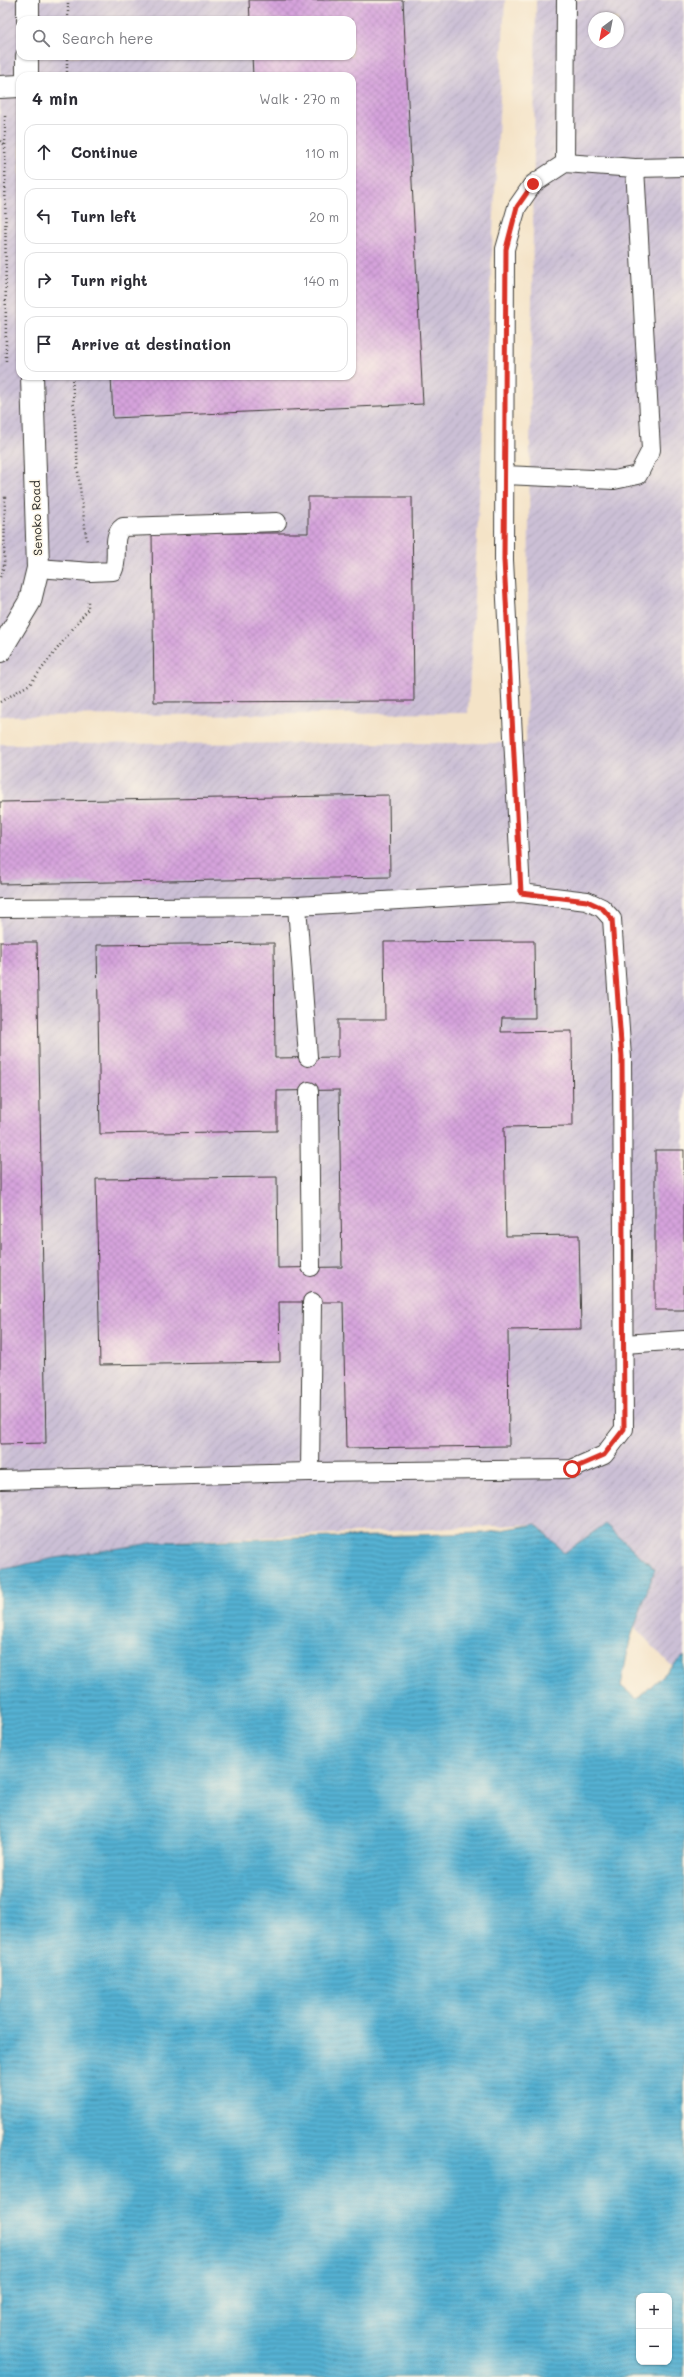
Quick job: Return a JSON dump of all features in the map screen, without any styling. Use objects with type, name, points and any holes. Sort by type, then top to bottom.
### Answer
[{"type":"street","points":[[28,0],[28,16]]},
{"type":"street","points":[[27,72],[28,60]]},
{"type":"street","name":"Senoko Road","points":[[0,652],[30,601],[38,568],[32,380]]},
{"type":"lane","points":[[565,163],[566,0]]},
{"type":"lane","points":[[521,893],[505,568],[506,249],[517,207],[533,184],[565,163],[635,168],[684,167]]},
{"type":"lane","points":[[505,475],[614,480],[638,475],[651,450],[635,168]]},
{"type":"lane","points":[[38,568],[91,572],[112,571],[116,566],[116,536],[118,530],[123,527],[277,522]]},
{"type":"lane","points":[[0,908],[297,906],[521,893],[587,901],[602,908],[612,919],[622,1057],[624,1344],[624,1429],[604,1455],[572,1469],[310,1472],[0,1480]]},
{"type":"lane","points":[[297,906],[308,1057]]},
{"type":"lane","points":[[309,1091],[311,1267]]},
{"type":"lane","points":[[310,1472],[312,1302]]},
{"type":"lane","points":[[624,1344],[684,1340]]},
{"type":"path","points":[[68,0],[68,16]]},
{"type":"path","points":[[67,60],[67,72]]},
{"type":"path","points":[[6,366],[5,145],[8,87]]},
{"type":"path","points":[[0,141],[5,145]]},
{"type":"path","points":[[0,577],[4,566],[5,486]]},
{"type":"shaded area","points":[[0,0],[505,0],[468,713],[0,716]]},
{"type":"shaded area","points":[[536,0],[684,0],[684,1679],[536,1524],[158,1542],[50,1559],[0,1570],[0,744],[526,743]]},
{"type":"water","points":[[536,1524],[564,1553],[605,1524],[655,1569],[630,1640],[621,1686],[637,1699],[684,1656],[684,2377],[0,2377],[0,1570],[50,1559],[158,1542],[485,1533]]},
{"type":"building","points":[[249,0],[403,0],[423,404],[113,418],[111,380],[356,380],[356,72],[253,72],[252,60],[356,60],[356,16],[250,16]]},
{"type":"building","points":[[308,497],[412,497],[414,701],[154,702],[152,533],[308,533]]},
{"type":"building","points":[[389,795],[390,877],[0,884],[0,802]]},
{"type":"building","points":[[534,941],[535,1018],[502,1018],[501,1032],[572,1031],[573,1126],[504,1127],[506,1236],[579,1235],[581,1329],[508,1330],[509,1446],[346,1448],[343,1302],[279,1302],[280,1362],[100,1365],[96,1179],[277,1177],[278,1268],[342,1267],[339,1090],[277,1091],[277,1131],[100,1134],[97,945],[274,943],[275,1058],[338,1057],[338,1020],[385,1020],[384,942]]},
{"type":"building","points":[[0,942],[37,942],[46,1443],[0,1444]]},
{"type":"building","points":[[655,1150],[684,1150],[684,1310],[655,1310]]},
{"type":"route","points":[[533,184],[517,207],[506,249],[504,560],[521,893],[587,901],[602,908],[612,919],[622,1057],[624,1429],[604,1455],[572,1469]]}]
